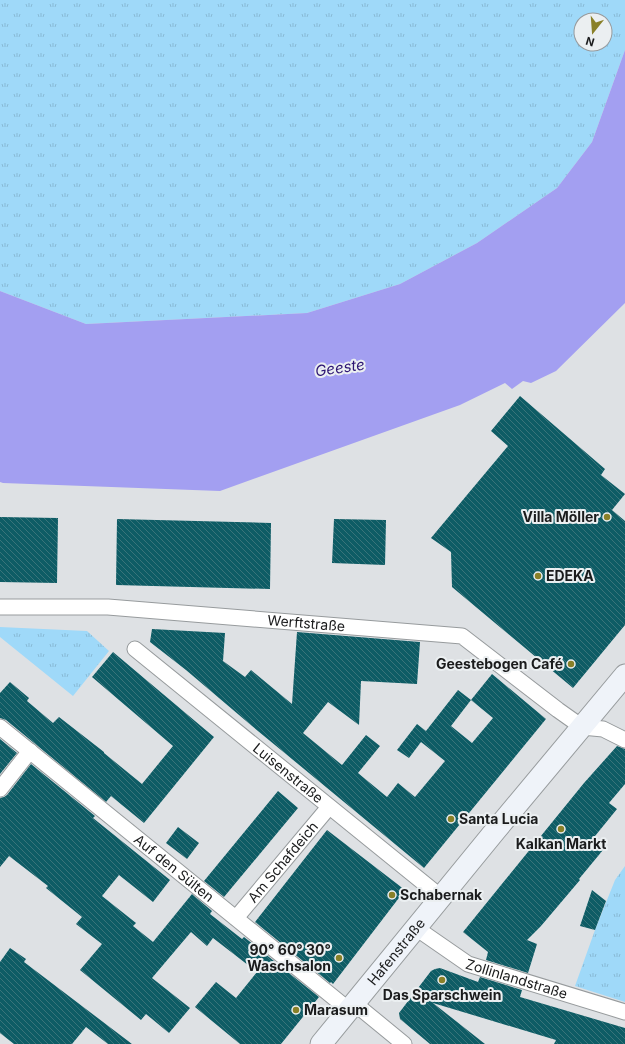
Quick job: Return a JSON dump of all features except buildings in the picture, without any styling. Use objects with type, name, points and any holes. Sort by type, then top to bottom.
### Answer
[{"type":"main road","name":"Hafenstraße","points":[[321,1044],[625,675]]},
{"type":"street","name":"Werftstraße","points":[[0,607],[108,607],[462,636],[582,727]]},
{"type":"street","name":"Luisenstraße","points":[[135,649],[441,897]]},
{"type":"street","name":"Auf den Sülten","points":[[0,727],[236,918],[352,1007],[404,1044]]},
{"type":"street","points":[[582,727],[603,729],[625,740]]},
{"type":"street","points":[[0,789],[30,751]]},
{"type":"street","name":"Am Schafdeich","points":[[236,918],[329,807]]},
{"type":"street","name":"Zollinlandstraße","points":[[416,928],[468,964],[625,1012]]},
{"type":"green space","points":[[0,0],[625,0],[625,50],[592,142],[557,188],[477,243],[400,284],[307,313],[86,324],[0,291]]},
{"type":"green space","points":[[0,627],[87,631],[109,651],[73,696],[0,637]]},
{"type":"green space","points":[[625,866],[625,1002],[575,986],[615,880]]},
{"type":"water","name":"Geeste","points":[[625,50],[625,303],[556,371],[531,383],[523,381],[512,389],[505,383],[460,405],[220,491],[0,482],[0,291],[86,324],[307,313],[400,284],[477,243],[557,188],[592,142]]},
{"type":"place","name":"Villa Möller","points":[[607,517]]},
{"type":"place","name":"EDEKA","points":[[538,576]]},
{"type":"place","name":"Geestebogen Café","points":[[571,664]]},
{"type":"place","name":"Santa Lucia","points":[[451,819]]},
{"type":"place","name":"Kalkan Markt","points":[[561,829]]},
{"type":"place","name":"Schabernak","points":[[392,895]]},
{"type":"place","name":"90° 60° 30° Waschsalon","points":[[339,958]]},
{"type":"place","name":"Das Sparschwein","points":[[442,980]]},
{"type":"place","name":"Marasum","points":[[296,1010]]}]
